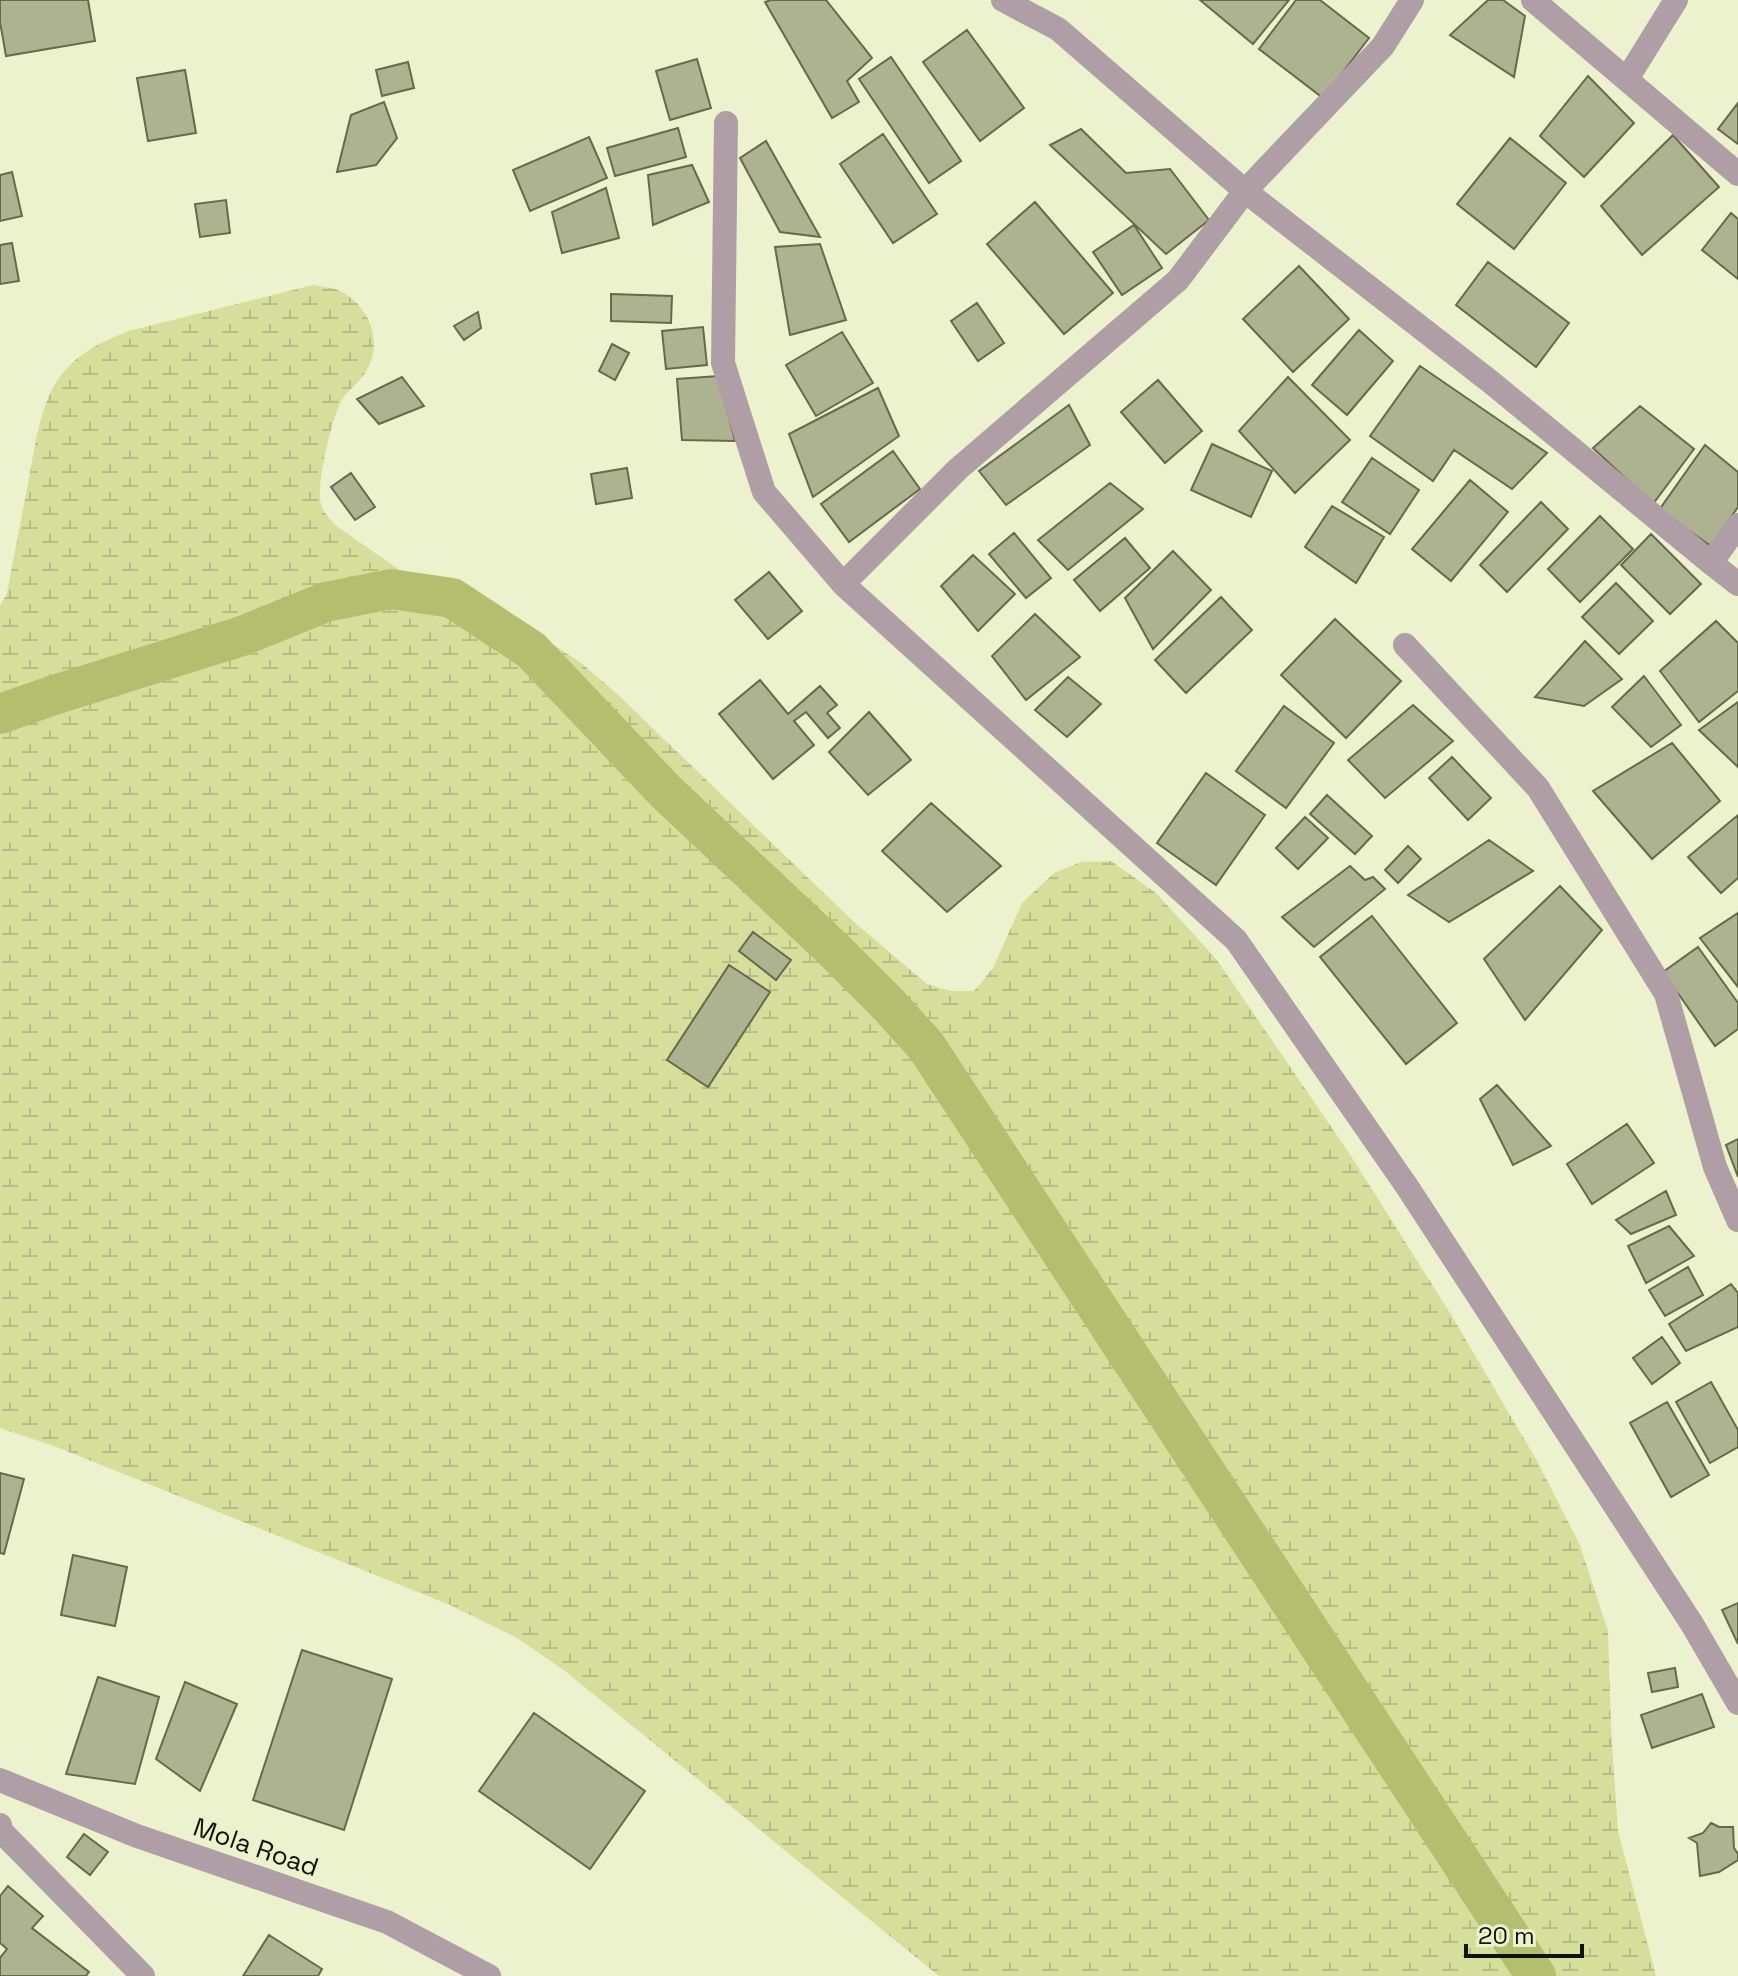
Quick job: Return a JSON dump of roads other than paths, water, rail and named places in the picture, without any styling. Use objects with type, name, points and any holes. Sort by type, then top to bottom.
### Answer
[{"type":"street","points":[[1003,0],[1058,29],[1245,191],[1492,383],[1738,584]]},
{"type":"street","points":[[843,584],[958,469],[1178,280],[1245,191],[1383,46],[1412,0]]},
{"type":"street","points":[[1533,0],[1738,174]]},
{"type":"street","points":[[1627,79],[1676,0]]},
{"type":"street","points":[[726,123],[723,363],[764,492],[843,584],[1236,940],[1408,1188],[1692,1624],[1738,1703]]},
{"type":"street","points":[[1711,563],[1738,525]]},
{"type":"street","points":[[1405,645],[1538,788],[1666,994],[1715,1167],[1738,1220]]},
{"type":"street","name":"Mola Road","points":[[0,1780],[137,1836],[387,1922],[489,1976]]},
{"type":"street","points":[[0,1825],[1,1831],[143,1976]]},
{"type":"waterway","points":[[0,714],[242,636],[326,602],[391,589],[452,598],[531,650],[666,792],[833,949],[926,1046],[1536,1976]]}]
